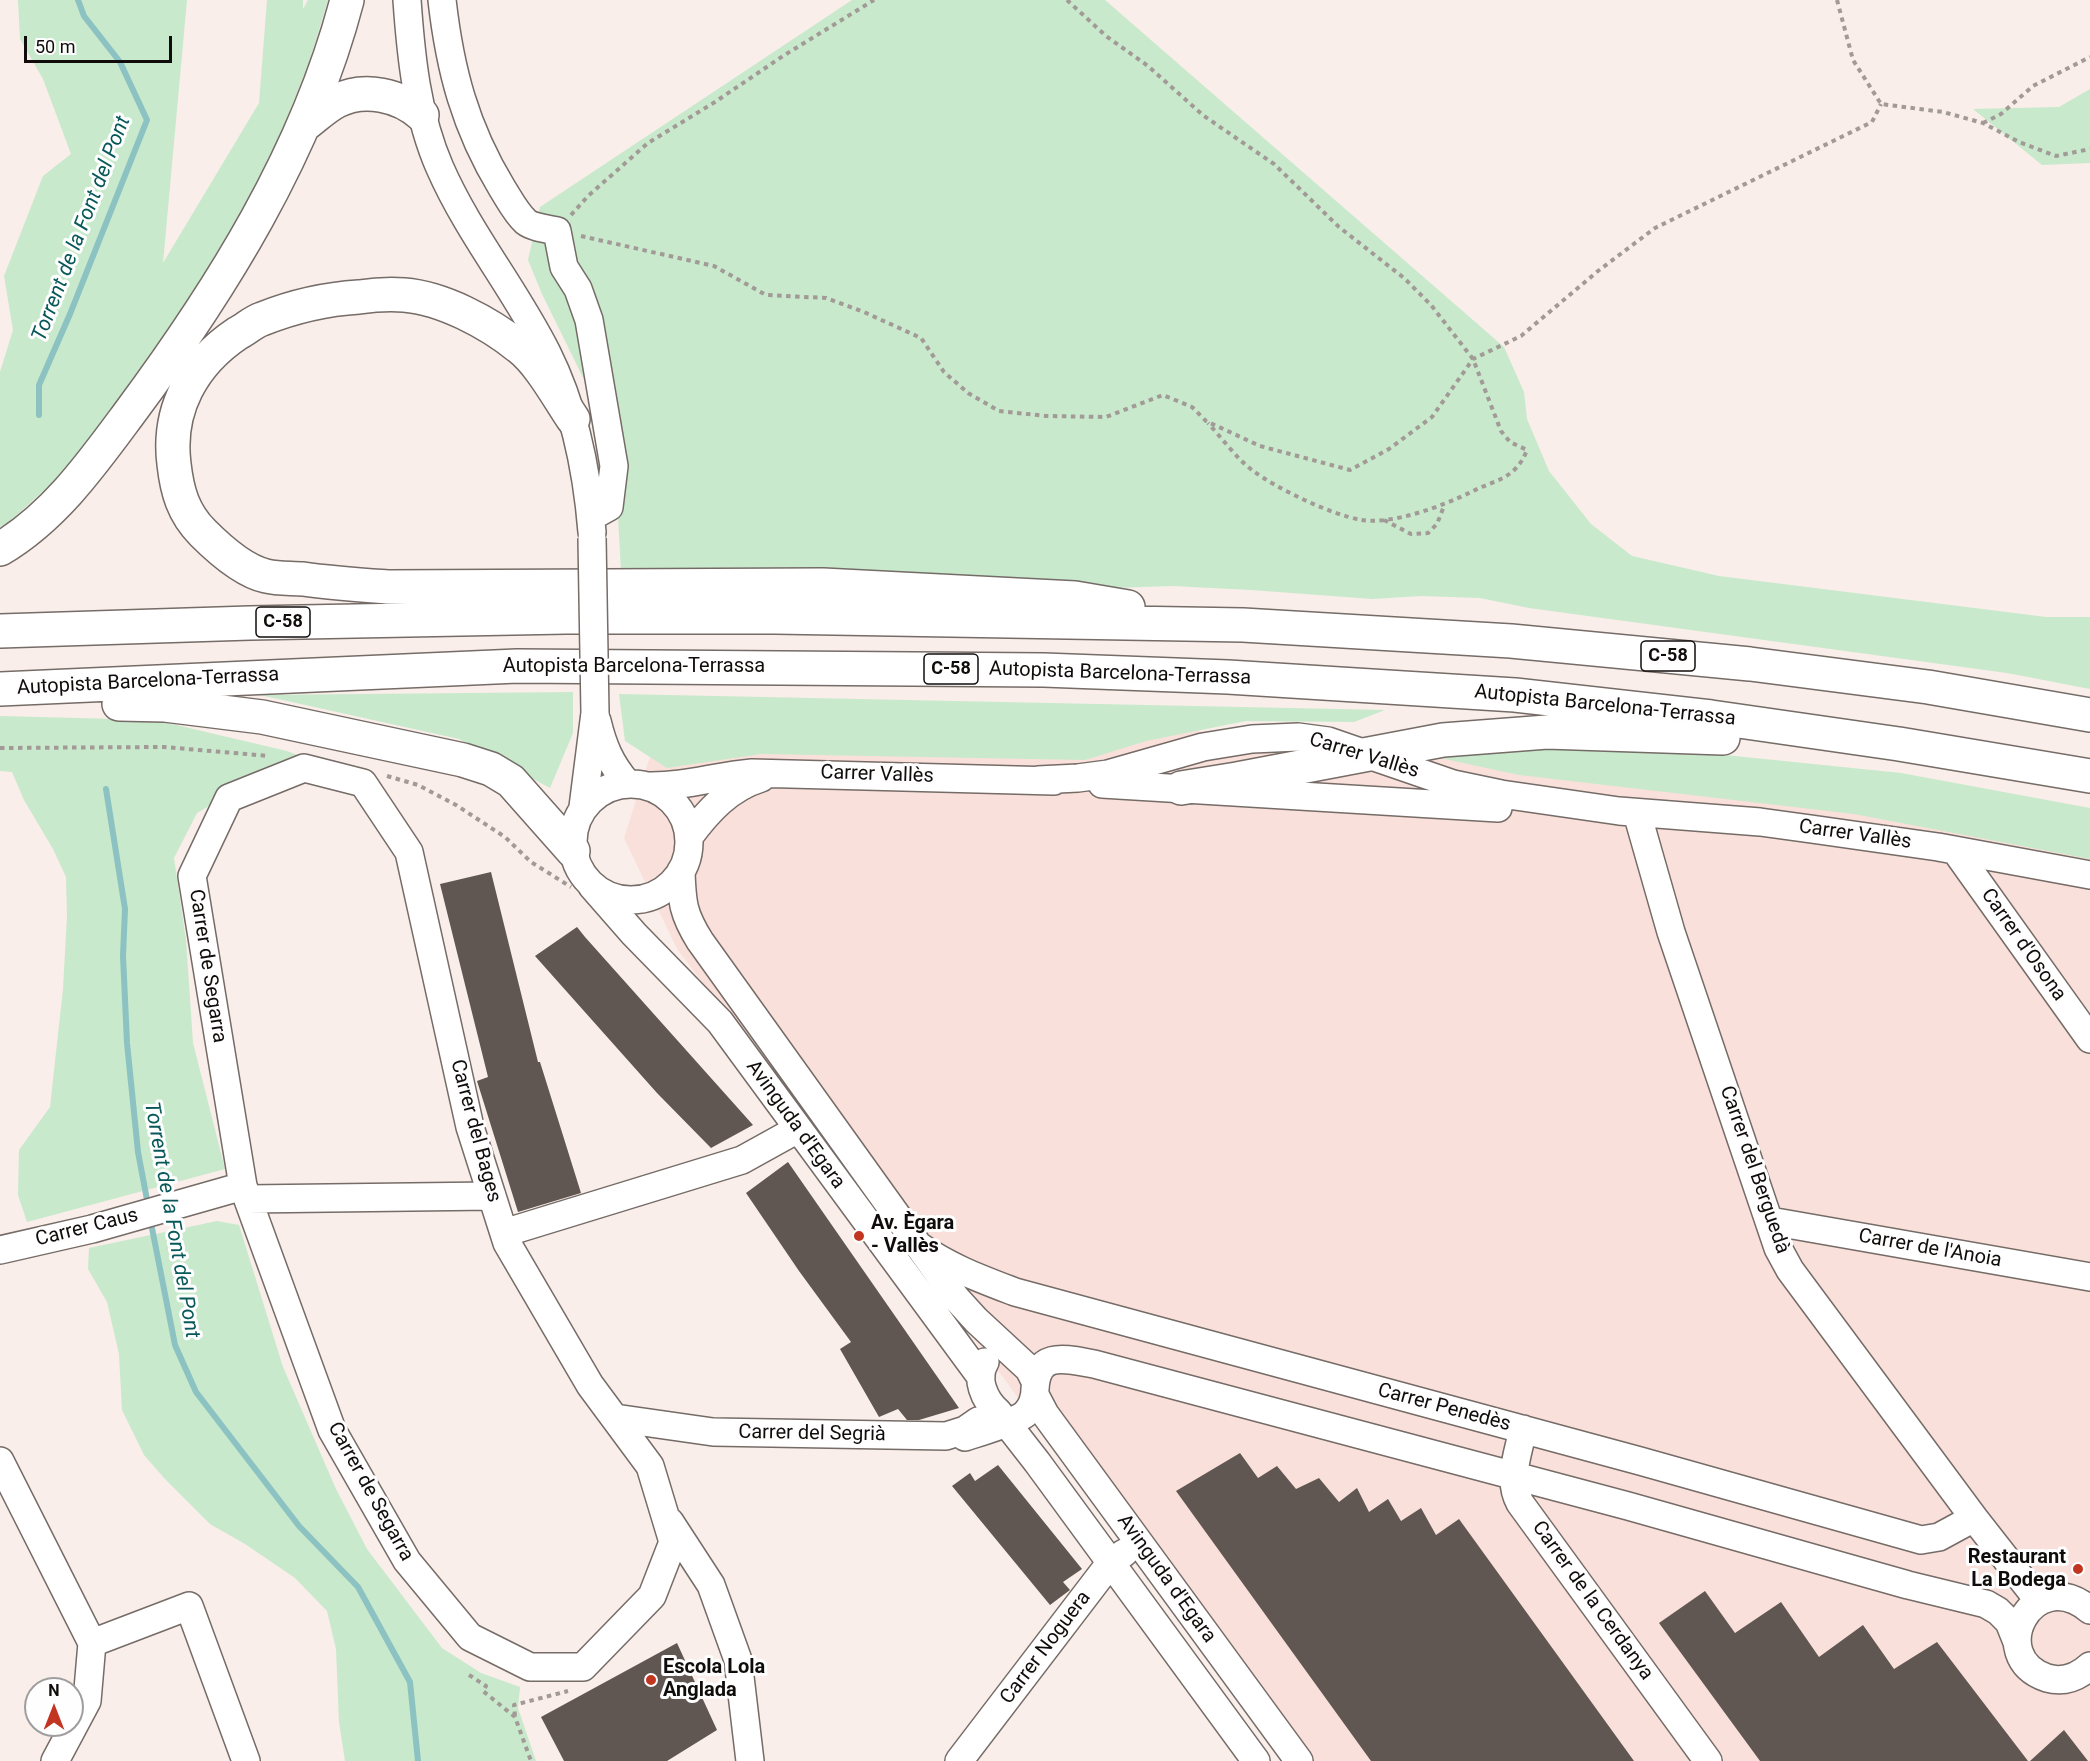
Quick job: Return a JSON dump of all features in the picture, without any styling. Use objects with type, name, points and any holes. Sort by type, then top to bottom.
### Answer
[{"type":"highway","points":[[0,549],[15,540],[50,510],[83,476],[193,324],[253,228],[303,126],[326,69],[347,0]]},
{"type":"highway","points":[[303,126],[338,100],[355,95],[388,96],[404,101],[422,115]]},
{"type":"highway","points":[[573,419],[537,366],[521,348],[480,320],[435,302],[405,295],[372,296],[327,301],[260,320],[226,342],[199,368],[178,405],[173,425],[172,446],[182,504],[196,526],[215,545],[238,562],[265,576],[388,587],[800,585],[1075,598],[1243,626]]},
{"type":"highway","name":"C-58","points":[[0,631],[566,616],[786,617],[1243,626],[1511,641],[1750,664],[1928,687],[2090,715]]},
{"type":"highway","name":"Autopista Barcelona-Terrassa","points":[[0,689],[517,666],[1044,670],[1240,678],[1515,695],[1711,717],[1899,744],[2090,776]]},
{"type":"highway","points":[[0,705],[144,704],[217,710],[262,717],[463,760],[491,768],[511,781],[573,851]]},
{"type":"highway","points":[[1180,788],[1443,740],[1547,732],[1899,744]]},
{"type":"street","points":[[407,0],[410,47],[422,115],[439,167],[462,213],[547,354],[573,419],[584,466],[591,528],[595,713],[584,807]]},
{"type":"street","points":[[442,0],[454,78],[474,133],[490,167],[527,223],[556,231],[564,267],[578,289],[589,320],[614,466],[609,507],[591,528]]},
{"type":"street","points":[[595,713],[612,766],[637,784],[658,790],[674,802],[684,817],[689,837],[688,852],[681,871],[667,886],[649,897],[629,900],[610,897],[586,889],[573,851],[574,825],[590,799],[607,788],[637,784]]},
{"type":"street","name":"Carrer Vallès","points":[[1038,780],[1108,774],[1203,747],[1252,739],[1298,737],[1328,741],[1453,784],[1501,794],[1628,812]]},
{"type":"street","name":"Carrer de Segarra","points":[[304,768],[229,798],[192,876],[246,1192],[332,1430],[408,1561],[470,1637],[530,1666],[580,1678]]},
{"type":"street","name":"Carrer del Bages","points":[[304,768],[363,783],[409,852],[470,1127],[507,1243],[590,1385],[650,1466],[673,1542],[652,1596],[580,1678]]},
{"type":"street","name":"Carrer Vallès","points":[[689,837],[708,812],[735,790],[770,775],[788,773]]},
{"type":"street","name":"Carrer Vallès","points":[[637,784],[682,785],[743,774],[788,773],[1038,780],[1559,811],[1628,812],[1760,822],[1955,850],[2090,874]]},
{"type":"street","name":"Carrer del Berguedà","points":[[1628,812],[1778,1248],[1790,1270],[1974,1518],[2039,1601]]},
{"type":"street","name":"Carrer d'Osona","points":[[1955,850],[2090,1039]]},
{"type":"street","name":"Avinguda d'Egara","points":[[681,871],[682,903],[688,921],[700,941],[969,1313],[1030,1379],[1045,1414],[1299,1761]]},
{"type":"street","name":"Avinguda d'Egara","points":[[586,889],[634,934],[720,1022],[1256,1761]]},
{"type":"street","points":[[504,1233],[742,1160],[798,1129]]},
{"type":"street","points":[[246,1192],[492,1196]]},
{"type":"street","name":"Carrer Caus","points":[[0,1250],[92,1229],[209,1195],[246,1192]]},
{"type":"street","name":"Carrer de l'Anoia","points":[[1770,1221],[2090,1277]]},
{"type":"street","name":"Carrer Penedès","points":[[919,1246],[937,1259],[967,1274],[1015,1292],[1523,1429],[1921,1540],[1940,1537],[1974,1518]]},
{"type":"street","points":[[992,1356],[1008,1356],[1030,1379],[1032,1405],[1024,1415],[997,1404],[980,1370],[992,1356]]},
{"type":"street","points":[[1030,1379],[1046,1361],[1059,1359],[1094,1364],[1986,1604],[1998,1611],[2009,1622],[2024,1662],[2039,1675],[2054,1680],[2087,1675]]},
{"type":"street","name":"Carrer del Segrià","points":[[956,1437],[977,1422],[984,1402],[997,1404]]},
{"type":"street","name":"Carrer del Segrià","points":[[615,1418],[713,1432],[956,1437],[993,1440],[1011,1444],[1032,1455]]},
{"type":"street","name":"Carrer de la Cerdanya","points":[[1523,1429],[1513,1475],[1514,1491],[1520,1503],[1708,1761]]},
{"type":"street","points":[[0,1461],[92,1643],[87,1701],[55,1761]]},
{"type":"street","name":"Carrer del Bages","points":[[664,1513],[711,1585],[738,1660],[750,1761]]},
{"type":"street","name":"Carrer Noguera","points":[[959,1761],[1111,1562],[1138,1542]]},
{"type":"street","points":[[2017,1642],[2018,1628],[2024,1614],[2039,1601],[2062,1596],[2077,1600],[2090,1610]]},
{"type":"street","points":[[92,1643],[189,1606],[246,1761]]},
{"type":"path","points":[[874,0],[648,143],[588,196],[556,231],[714,266],[766,295],[826,298],[864,312],[921,338],[944,372],[968,393],[999,411],[1046,416],[1106,417],[1163,395],[1192,407],[1250,470],[1322,507],[1362,520],[1394,519],[1444,505],[1478,488],[1503,479],[1522,463],[1527,450],[1510,442],[1501,431],[1473,359],[1431,305],[1404,278],[1339,227],[1274,164],[1204,116],[1148,66],[1106,36],[1067,0]]},
{"type":"path","points":[[1838,0],[1853,60],[1881,104]]},
{"type":"path","points":[[1983,123],[2001,114],[2033,86],[2090,57]]},
{"type":"path","points":[[1206,421],[1260,446],[1350,470],[1389,449],[1432,417],[1473,359],[1521,336],[1598,271],[1655,228],[1872,123],[1881,104]]},
{"type":"path","points":[[1881,104],[1943,112],[1983,123],[2019,142],[2056,156],[2090,149]]},
{"type":"path","points":[[1382,519],[1411,534],[1428,533],[1437,524],[1444,505]]},
{"type":"path","points":[[0,748],[164,747],[270,756]]},
{"type":"path","points":[[378,774],[418,785],[456,805],[505,837],[531,862],[586,889]]},
{"type":"path","points":[[469,1675],[486,1686],[483,1691],[516,1717]]},
{"type":"path","points":[[531,1761],[513,1713],[514,1705],[580,1678]]},
{"type":"shaded area","points":[[1128,727],[1653,759],[2090,824],[2090,1761],[1281,1761],[1005,1380],[677,949],[624,838],[652,750]]},
{"type":"green space","points":[[18,0],[187,0],[163,263],[259,103],[267,0],[303,0],[303,9],[308,0],[328,0],[309,63],[265,172],[207,270],[153,354],[71,466],[8,523],[0,527],[0,372],[13,330],[4,276],[43,176],[71,154],[43,79],[20,39]]},
{"type":"green space","points":[[852,0],[1105,0],[1504,347],[1524,392],[1527,419],[1549,471],[1591,524],[1632,556],[1719,576],[2046,617],[2090,617],[2090,689],[2007,673],[1529,608],[1480,598],[1421,596],[1372,599],[1172,586],[1054,590],[622,590],[617,497],[595,402],[542,294],[528,260],[540,207]]},
{"type":"green space","points":[[2090,89],[2090,163],[2042,165],[1973,109],[2059,107]]},
{"type":"green space","points":[[573,692],[573,733],[550,788],[459,739],[260,695]]},
{"type":"green space","points":[[619,694],[1385,710],[1354,722],[1246,721],[1146,741],[1085,760],[761,754],[667,768],[625,741]]},
{"type":"green space","points":[[0,716],[155,720],[287,751],[315,762],[275,767],[197,813],[174,858],[186,940],[193,1043],[225,1169],[27,1222],[18,1195],[19,1150],[50,1107],[63,989],[67,916],[66,877],[53,849],[24,800],[12,772],[0,771]]},
{"type":"green space","points":[[1559,738],[1901,773],[2090,808],[2090,859],[1854,814],[1519,775],[1417,753]]},
{"type":"green space","points":[[217,1221],[239,1225],[283,1367],[336,1489],[367,1549],[442,1648],[481,1673],[520,1687],[518,1708],[536,1761],[345,1761],[339,1722],[336,1649],[327,1611],[295,1578],[245,1544],[210,1524],[144,1455],[122,1410],[119,1354],[107,1302],[88,1269],[89,1248]]},
{"type":"building","points":[[491,872],[538,1062],[540,1062],[581,1193],[518,1212],[477,1081],[488,1077],[440,884]]},
{"type":"building","points":[[577,927],[753,1125],[711,1148],[657,1093],[535,956]]},
{"type":"building","points":[[788,1162],[959,1408],[919,1420],[907,1420],[898,1409],[879,1417],[840,1349],[851,1342],[746,1193]]},
{"type":"building","points":[[1240,1453],[1258,1478],[1277,1466],[1296,1489],[1319,1478],[1339,1502],[1357,1488],[1369,1512],[1388,1499],[1401,1521],[1421,1508],[1436,1535],[1459,1519],[1634,1761],[1371,1761],[1176,1491]]},
{"type":"building","points":[[998,1465],[1082,1569],[1063,1582],[1070,1590],[1050,1605],[952,1486],[970,1473],[975,1481]]},
{"type":"building","points":[[1705,1591],[1735,1633],[1781,1602],[1819,1657],[1863,1625],[1894,1669],[1937,1642],[2028,1761],[1760,1761],[1659,1623]]},
{"type":"building","name":"Escola Lola Anglada","points":[[677,1643],[717,1730],[667,1761],[564,1761],[541,1717]]},
{"type":"building","points":[[2064,1730],[2088,1761],[2030,1761]]},
{"type":"waterway","name":"Torrent de la Font del Pont","points":[[39,415],[39,385],[70,314],[147,120],[120,62],[84,16],[78,0]]},
{"type":"waterway","name":"Torrent de la Font del Pont","points":[[106,789],[125,909],[123,956],[127,1043],[138,1152],[148,1205]]},
{"type":"waterway","name":"Torrent de la Font del Pont","points":[[150,1218],[175,1345],[196,1392],[299,1526],[358,1587],[410,1682],[418,1761]]},
{"type":"place","name":"Av. Ègara - Vallès","points":[[859,1236]]},
{"type":"place","name":"Restaurant La Bodega","points":[[2078,1569]]},
{"type":"place","name":"Escola Lola Anglada","points":[[651,1680]]}]
